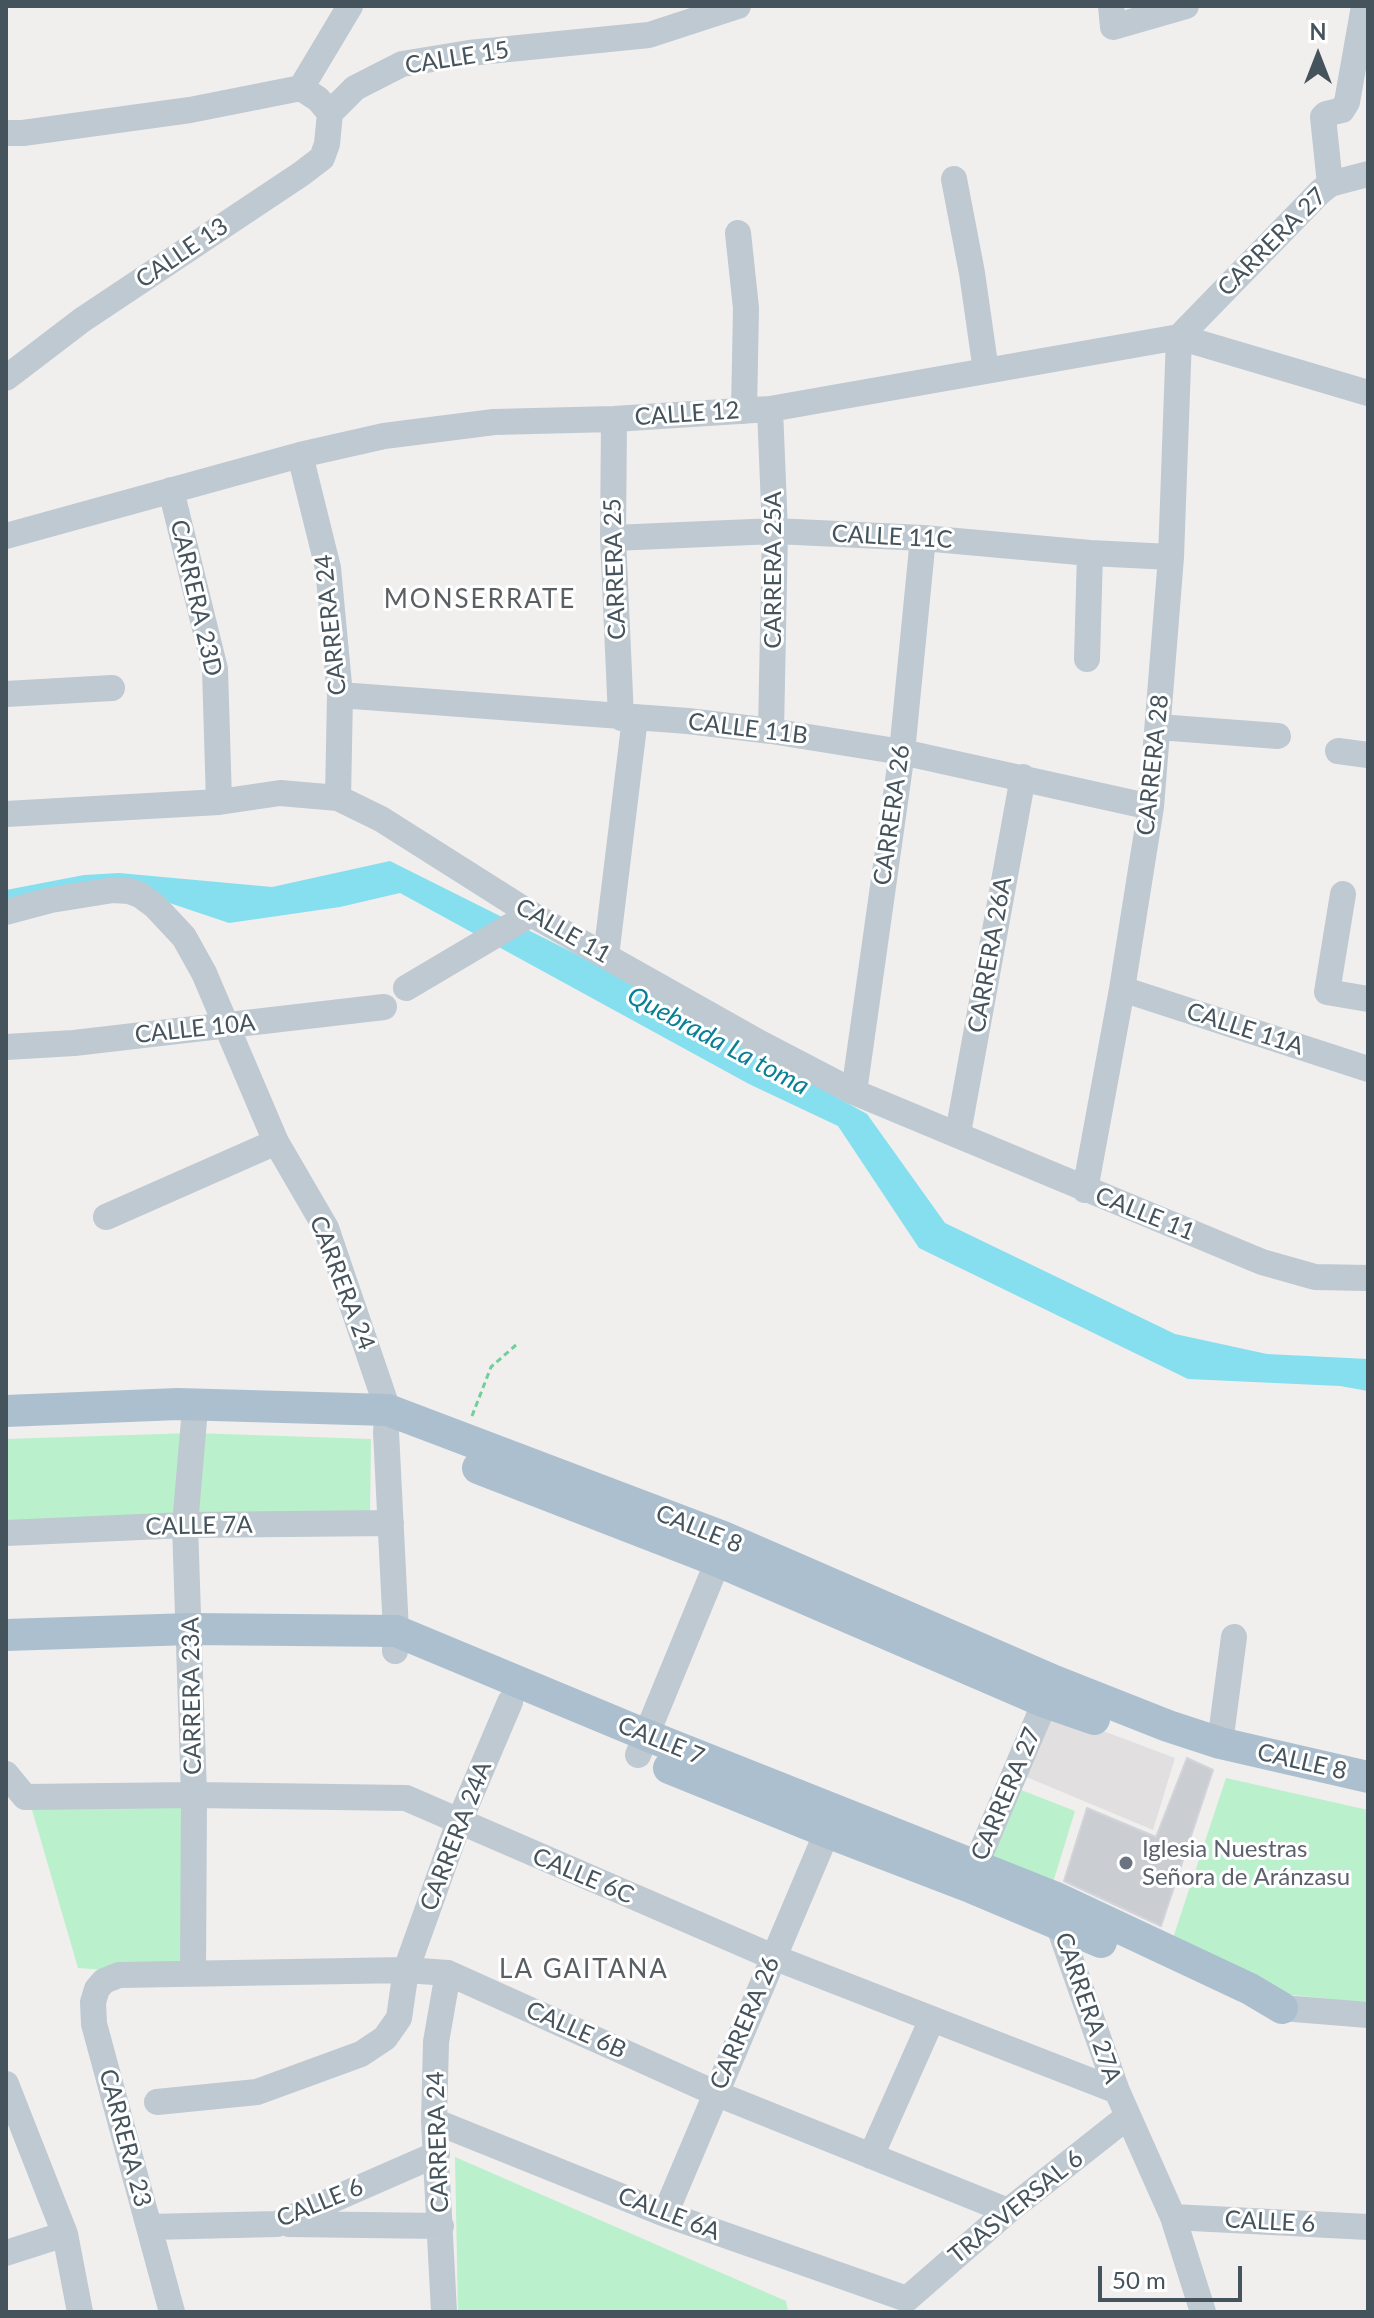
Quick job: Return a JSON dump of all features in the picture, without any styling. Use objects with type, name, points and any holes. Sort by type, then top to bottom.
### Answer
[{"type":"main road","name":"CALLE 8","points":[[6,1411],[178,1404],[387,1421],[463,1438],[723,1537],[1054,1681],[1220,1743],[1368,1777]]},
{"type":"main road","name":"CALLE 8","points":[[6,1430],[194,1420],[387,1421],[1045,1702],[1181,1750],[1368,1797]]},
{"type":"main road","name":"CALLE 7","points":[[6,1635],[395,1641],[642,1745],[1056,1911],[1249,2006],[1282,2008]]},
{"type":"main road","name":"CALLE 7","points":[[6,1653],[191,1640]]},
{"type":"main road","name":"CALLE 7","points":[[395,1641],[510,1702],[642,1745],[827,1832],[971,1876]]},
{"type":"street","points":[[301,88],[350,6]]},
{"type":"street","name":"CALLE 15","points":[[330,113],[355,88],[402,64],[469,53],[649,35],[738,6]]},
{"type":"street","points":[[1112,16],[1186,6]]},
{"type":"street","name":"CARRERA 27","points":[[1179,337],[1330,184],[1323,117],[1342,110],[1347,102],[1364,6]]},
{"type":"street","points":[[6,133],[190,110],[301,88],[318,99],[330,113]]},
{"type":"street","name":"CALLE 13","points":[[6,378],[82,320],[322,158],[327,144],[330,113]]},
{"type":"street","points":[[1330,184],[1368,174]]},
{"type":"street","points":[[954,179],[986,371]]},
{"type":"street","name":"CARRERA 25A","points":[[738,233],[757,410],[775,531],[771,731]]},
{"type":"street","name":"CALLE 12","points":[[6,536],[300,455],[384,436],[494,422],[614,419],[757,410],[1179,337],[1368,393]]},
{"type":"street","name":"CARRERA 28","points":[[1085,1190],[1151,807],[1171,557],[1179,337]]},
{"type":"street","name":"CARRERA 25","points":[[606,956],[628,718],[613,538],[614,419]]},
{"type":"street","name":"CARRERA 24","points":[[300,455],[328,568],[340,695],[338,798]]},
{"type":"street","name":"CARRERA 23D","points":[[171,490],[215,669],[219,802]]},
{"type":"street","name":"CALLE 11C","points":[[613,538],[775,531],[923,538],[1171,557]]},
{"type":"street","name":"CARRERA 26","points":[[854,1092],[902,752],[923,538]]},
{"type":"street","points":[[1087,659],[1090,553]]},
{"type":"street","points":[[6,694],[112,688]]},
{"type":"street","name":"CALLE 11B","points":[[340,695],[688,721],[771,731],[902,752],[1151,807]]},
{"type":"street","points":[[1158,727],[1278,736]]},
{"type":"street","points":[[1338,751],[1368,755]]},
{"type":"street","name":"CARRERA 26A","points":[[958,1133],[1023,777]]},
{"type":"street","name":"CALLE 11","points":[[6,814],[219,802],[280,793],[338,798],[381,819],[531,914],[760,1043],[854,1092],[1262,1262],[1315,1277],[1368,1278]]},
{"type":"street","name":"CARRERA 24","points":[[6,912],[51,900],[113,890],[140,895],[155,906],[184,937],[204,973],[276,1142],[326,1228],[387,1421],[395,1641]]},
{"type":"street","points":[[1343,894],[1327,992],[1368,999]]},
{"type":"street","points":[[406,988],[531,914]]},
{"type":"street","name":"CALLE 11A","points":[[1122,989],[1368,1069]]},
{"type":"street","name":"CALLE 10A","points":[[6,1047],[74,1043],[384,1007]]},
{"type":"street","points":[[106,1217],[276,1142]]},
{"type":"street","name":"CARRERA 23A","points":[[193,1973],[194,1795],[185,1525],[194,1420]]},
{"type":"street","name":"CALLE 7A","points":[[6,1533],[185,1525],[391,1523]]},
{"type":"street","points":[[642,1745],[718,1561]]},
{"type":"street","points":[[1220,1743],[1234,1637]]},
{"type":"street","name":"CARRERA 24A","points":[[406,1970],[459,1822],[510,1702]]},
{"type":"street","name":"CARRERA 27","points":[[971,1876],[1045,1702]]},
{"type":"street","name":"CALLE 6C","points":[[6,1774],[25,1797],[194,1795],[406,1798],[773,1957],[1117,2091]]},
{"type":"street","name":"CARRERA 26","points":[[665,2214],[827,1832]]},
{"type":"street","name":"CARRERA 27A","points":[[1056,1911],[1127,2117]]},
{"type":"street","points":[[157,2102],[257,2092],[361,2054],[385,2038],[399,2018],[406,1970]]},
{"type":"street","name":"CALLE 6B","points":[[119,1975],[406,1970],[448,1973],[715,2093],[1008,2211]]},
{"type":"street","name":"CARRERA 24","points":[[444,2312],[434,2121],[436,2042],[448,1973]]},
{"type":"street","name":"CARRERA 23","points":[[119,1975],[104,1981],[97,1989],[93,2002],[94,2024],[172,2312]]},
{"type":"street","name":"CALLE 7","points":[[1282,2008],[1368,2015]]},
{"type":"street","points":[[871,2156],[932,2019]]},
{"type":"street","points":[[6,2084],[65,2234],[80,2312]]},
{"type":"street","points":[[1127,2117],[1173,2217],[1203,2312]]},
{"type":"street","name":"TRASVERSAL 6","points":[[908,2305],[1008,2211],[1127,2117]]},
{"type":"street","name":"CALLE 6A","points":[[434,2121],[665,2214],[908,2305]]},
{"type":"street","name":"CALLE 6","points":[[149,2227],[277,2224],[437,2154]]},
{"type":"street","name":"CALLE 6","points":[[1173,2217],[1368,2227]]},
{"type":"street","points":[[277,2224],[441,2226]]},
{"type":"street","points":[[6,2253],[65,2234]]},
{"type":"path","points":[[463,1438],[491,1367],[516,1345]]},
{"type":"shaded area","points":[[1050,1711],[1175,1758],[1153,1830],[1024,1776]]},
{"type":"green space","points":[[193,1433],[371,1439],[370,1513],[6,1523],[6,1439]]},
{"type":"green space","points":[[1226,1778],[1368,1810],[1368,2003],[1282,1994],[1171,1944]]},
{"type":"green space","points":[[1016,1788],[1075,1811],[1051,1889],[983,1862]]},
{"type":"green space","points":[[190,1801],[190,1969],[119,1971],[78,1968],[30,1803]]},
{"type":"green space","points":[[455,2157],[786,2301],[788,2312],[458,2312]]},
{"type":"water","name":"Quebrada La toma","points":[[390,861],[580,956],[867,1114],[945,1223],[1175,1334],[1267,1354],[1368,1359],[1368,1391],[1340,1386],[1188,1379],[919,1248],[838,1126],[749,1084],[400,893],[340,907],[229,923],[119,886],[6,906],[6,890],[84,875],[119,873],[272,887]]},
{"type":"building","name":"Iglesia Nuestras Señora de Aránzasu","points":[[1187,1758],[1213,1770],[1161,1926],[1064,1881],[1087,1808],[1156,1837]]},
{"type":"place","name":"Iglesia Nuestras Señora de Aránzasu","points":[[1126,1863]]},
{"type":"district","name":"MONSERRATE","points":[[480,600]]},
{"type":"district","name":"LA GAITANA","points":[[584,1970]]}]
